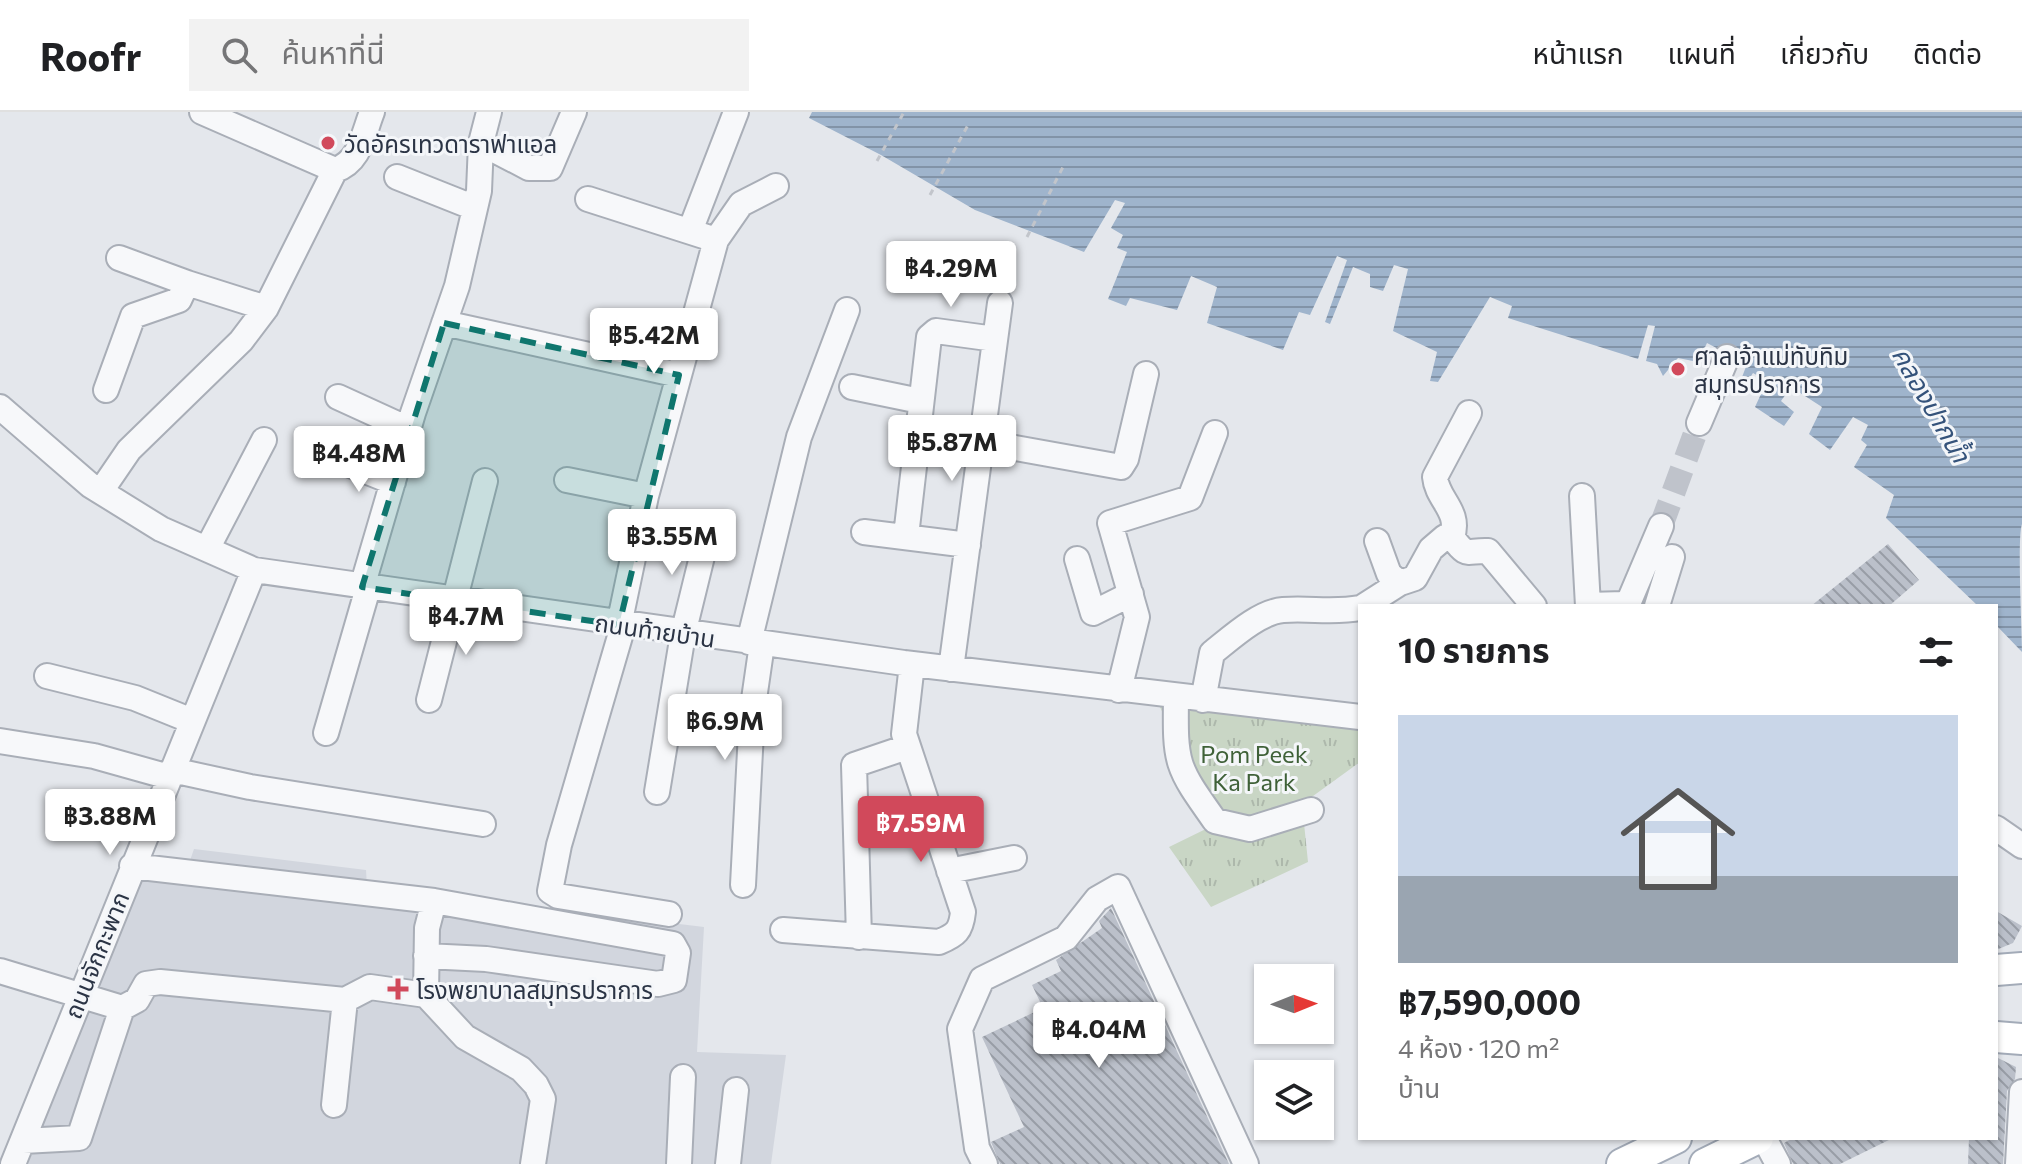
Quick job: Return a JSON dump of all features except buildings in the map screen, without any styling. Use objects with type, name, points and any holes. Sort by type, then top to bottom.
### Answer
[{"type":"main road","points":[[1998,1037],[2022,1039]]},
{"type":"main road","points":[[1622,1164],[1672,1140]]},
{"type":"main road","points":[[1705,1164],[1757,1140]]},
{"type":"street","points":[[202,112],[246,121],[335,170]]},
{"type":"street","points":[[101,491],[129,450],[241,341],[266,308],[335,170],[347,166],[354,159],[372,112]]},
{"type":"street","points":[[326,733],[408,429],[444,323],[475,208],[481,143],[489,112]]},
{"type":"street","points":[[481,143],[529,168],[550,168],[574,112]]},
{"type":"street","points":[[690,231],[736,112]]},
{"type":"street","points":[[397,177],[475,208]]},
{"type":"street","points":[[669,914],[558,896],[550,891],[559,845],[621,625],[646,496],[716,240],[741,204],[776,186]]},
{"type":"street","points":[[588,199],[716,240]]},
{"type":"street","points":[[119,258],[266,308]]},
{"type":"street","points":[[106,390],[133,316],[179,300],[187,283]]},
{"type":"street","points":[[951,669],[1000,303]]},
{"type":"street","points":[[743,885],[755,643],[799,437],[847,310]]},
{"type":"street","points":[[444,323],[679,375]]},
{"type":"street","points":[[906,536],[920,401],[932,333],[995,339]]},
{"type":"street","points":[[1699,423],[1727,357]]},
{"type":"street","points":[[982,442],[1121,467],[1126,459],[1146,374]]},
{"type":"street","points":[[852,387],[920,401]]},
{"type":"street","points":[[338,397],[408,429]]},
{"type":"street","name":"ถนนท้ายบ้าน","points":[[1,408],[101,491],[152,523],[254,570],[683,634],[1176,697],[1358,717]]},
{"type":"street","points":[[1452,537],[1456,526],[1453,514],[1436,486],[1435,477],[1469,413]]},
{"type":"street","points":[[1119,690],[1137,617],[1110,523],[1190,498],[1215,433]]},
{"type":"street","points":[[207,549],[264,440]]},
{"type":"street","points":[[343,462],[393,482]]},
{"type":"street","points":[[567,480],[646,496]]},
{"type":"street","points":[[429,700],[485,481]]},
{"type":"street","points":[[1582,496],[1588,604]]},
{"type":"street","points":[[1624,604],[1630,599],[1661,526]]},
{"type":"street","points":[[657,792],[683,634],[708,532]]},
{"type":"street","points":[[864,532],[968,545]]},
{"type":"street","points":[[1367,604],[1400,583],[1415,578],[1431,549],[1445,537],[1452,537]]},
{"type":"street","points":[[1452,537],[1462,551],[1471,554],[1488,551],[1532,604]]},
{"type":"street","points":[[1377,541],[1389,574],[1400,583]]},
{"type":"street","points":[[1658,604],[1672,557]]},
{"type":"street","points":[[1077,559],[1093,613],[1131,594]]},
{"type":"street","name":"ถนนจักกะพาก","points":[[14,1151],[80,995],[93,933],[132,866],[254,570]]},
{"type":"street","points":[[1203,700],[1212,653],[1241,631],[1281,610],[1326,613],[1358,608]]},
{"type":"street","points":[[783,930],[939,942],[956,935],[963,912],[904,734],[912,664]]},
{"type":"street","points":[[47,676],[135,698],[192,721]]},
{"type":"street","points":[[1176,697],[1178,766],[1215,821],[1250,829],[1311,810]]},
{"type":"street","points":[[0,741],[94,756],[171,774],[483,824]]},
{"type":"street","points":[[859,937],[854,765],[907,747]]},
{"type":"street","points":[[1998,829],[2022,846]]},
{"type":"street","points":[[949,871],[1014,858]]},
{"type":"street","points":[[132,866],[434,901],[517,918],[669,942],[677,949],[677,965],[674,980],[658,984],[486,959],[426,956]]},
{"type":"street","points":[[985,1164],[977,1148],[960,1029],[982,979],[1066,938],[1097,899],[1118,887],[1246,1164]]},
{"type":"street","points":[[426,995],[427,928],[434,901]]},
{"type":"street","points":[[0,971],[122,1008]]},
{"type":"street","points":[[14,1151],[79,1138],[122,1008],[137,1000],[146,984],[160,982],[345,1000],[370,987],[426,995],[465,1037],[521,1069],[536,1085],[543,1099],[533,1164]]},
{"type":"street","points":[[334,1105],[345,1000]]},
{"type":"street","points":[[679,1164],[683,1077]]},
{"type":"street","points":[[728,1164],[736,1090]]},
{"type":"street","points":[[2018,1164],[2022,1092]]},
{"type":"street","points":[[1762,1140],[1778,1164]]},
{"type":"path","points":[[877,161],[904,112]]},
{"type":"path","points":[[930,195],[968,125]]},
{"type":"path","points":[[1027,237],[1064,165]]},
{"type":"highlighted area","points":[[444,323],[679,375],[619,625],[362,587]]},
{"type":"shaded area","name":"โรงพยาบาลสมุทรปราการ","points":[[194,849],[366,870],[367,886],[704,927],[697,1052],[786,1055],[771,1164],[28,1164],[145,861],[186,872]]},
{"type":"green space","name":"Pom Peek Ka Park","points":[[1154,694],[1358,717],[1358,763],[1302,804],[1308,862],[1211,907],[1169,847],[1214,825]]},
{"type":"water","name":"คลองปากน้ำ","points":[[812,112],[2022,112],[2022,652],[1998,627],[1998,604],[1976,604],[1886,518],[1894,495],[1854,467],[1867,445],[1861,440],[1868,425],[1853,417],[1830,450],[1809,434],[1822,407],[1791,387],[1781,401],[1794,412],[1784,426],[1755,407],[1767,381],[1753,373],[1744,387],[1739,385],[1747,364],[1707,343],[1698,362],[1678,358],[1663,376],[1657,364],[1646,361],[1655,326],[1648,325],[1638,359],[1508,318],[1512,306],[1490,297],[1438,382],[1430,381],[1437,352],[1393,331],[1408,269],[1394,265],[1383,291],[1370,287],[1370,274],[1353,267],[1330,324],[1325,322],[1347,260],[1337,256],[1310,315],[1299,312],[1283,350],[1207,323],[1217,287],[1191,276],[1177,310],[1130,298],[1126,306],[1108,299],[1127,252],[1117,248],[1123,235],[1111,228],[1125,203],[1115,200],[1084,252],[975,210],[881,155],[809,118]]},
{"type":"tunnel","points":[[1661,526],[1699,423]]},
{"type":"place","name":"วัดอัครเทวดาราฟาแอล","points":[[328,143]]},
{"type":"place","name":"ศาลเจ้าแม่ทับทิม สมุทรปราการ","points":[[1678,369]]},
{"type":"place","name":"โรงพยาบาลสมุทรปราการ","points":[[398,989]]}]
